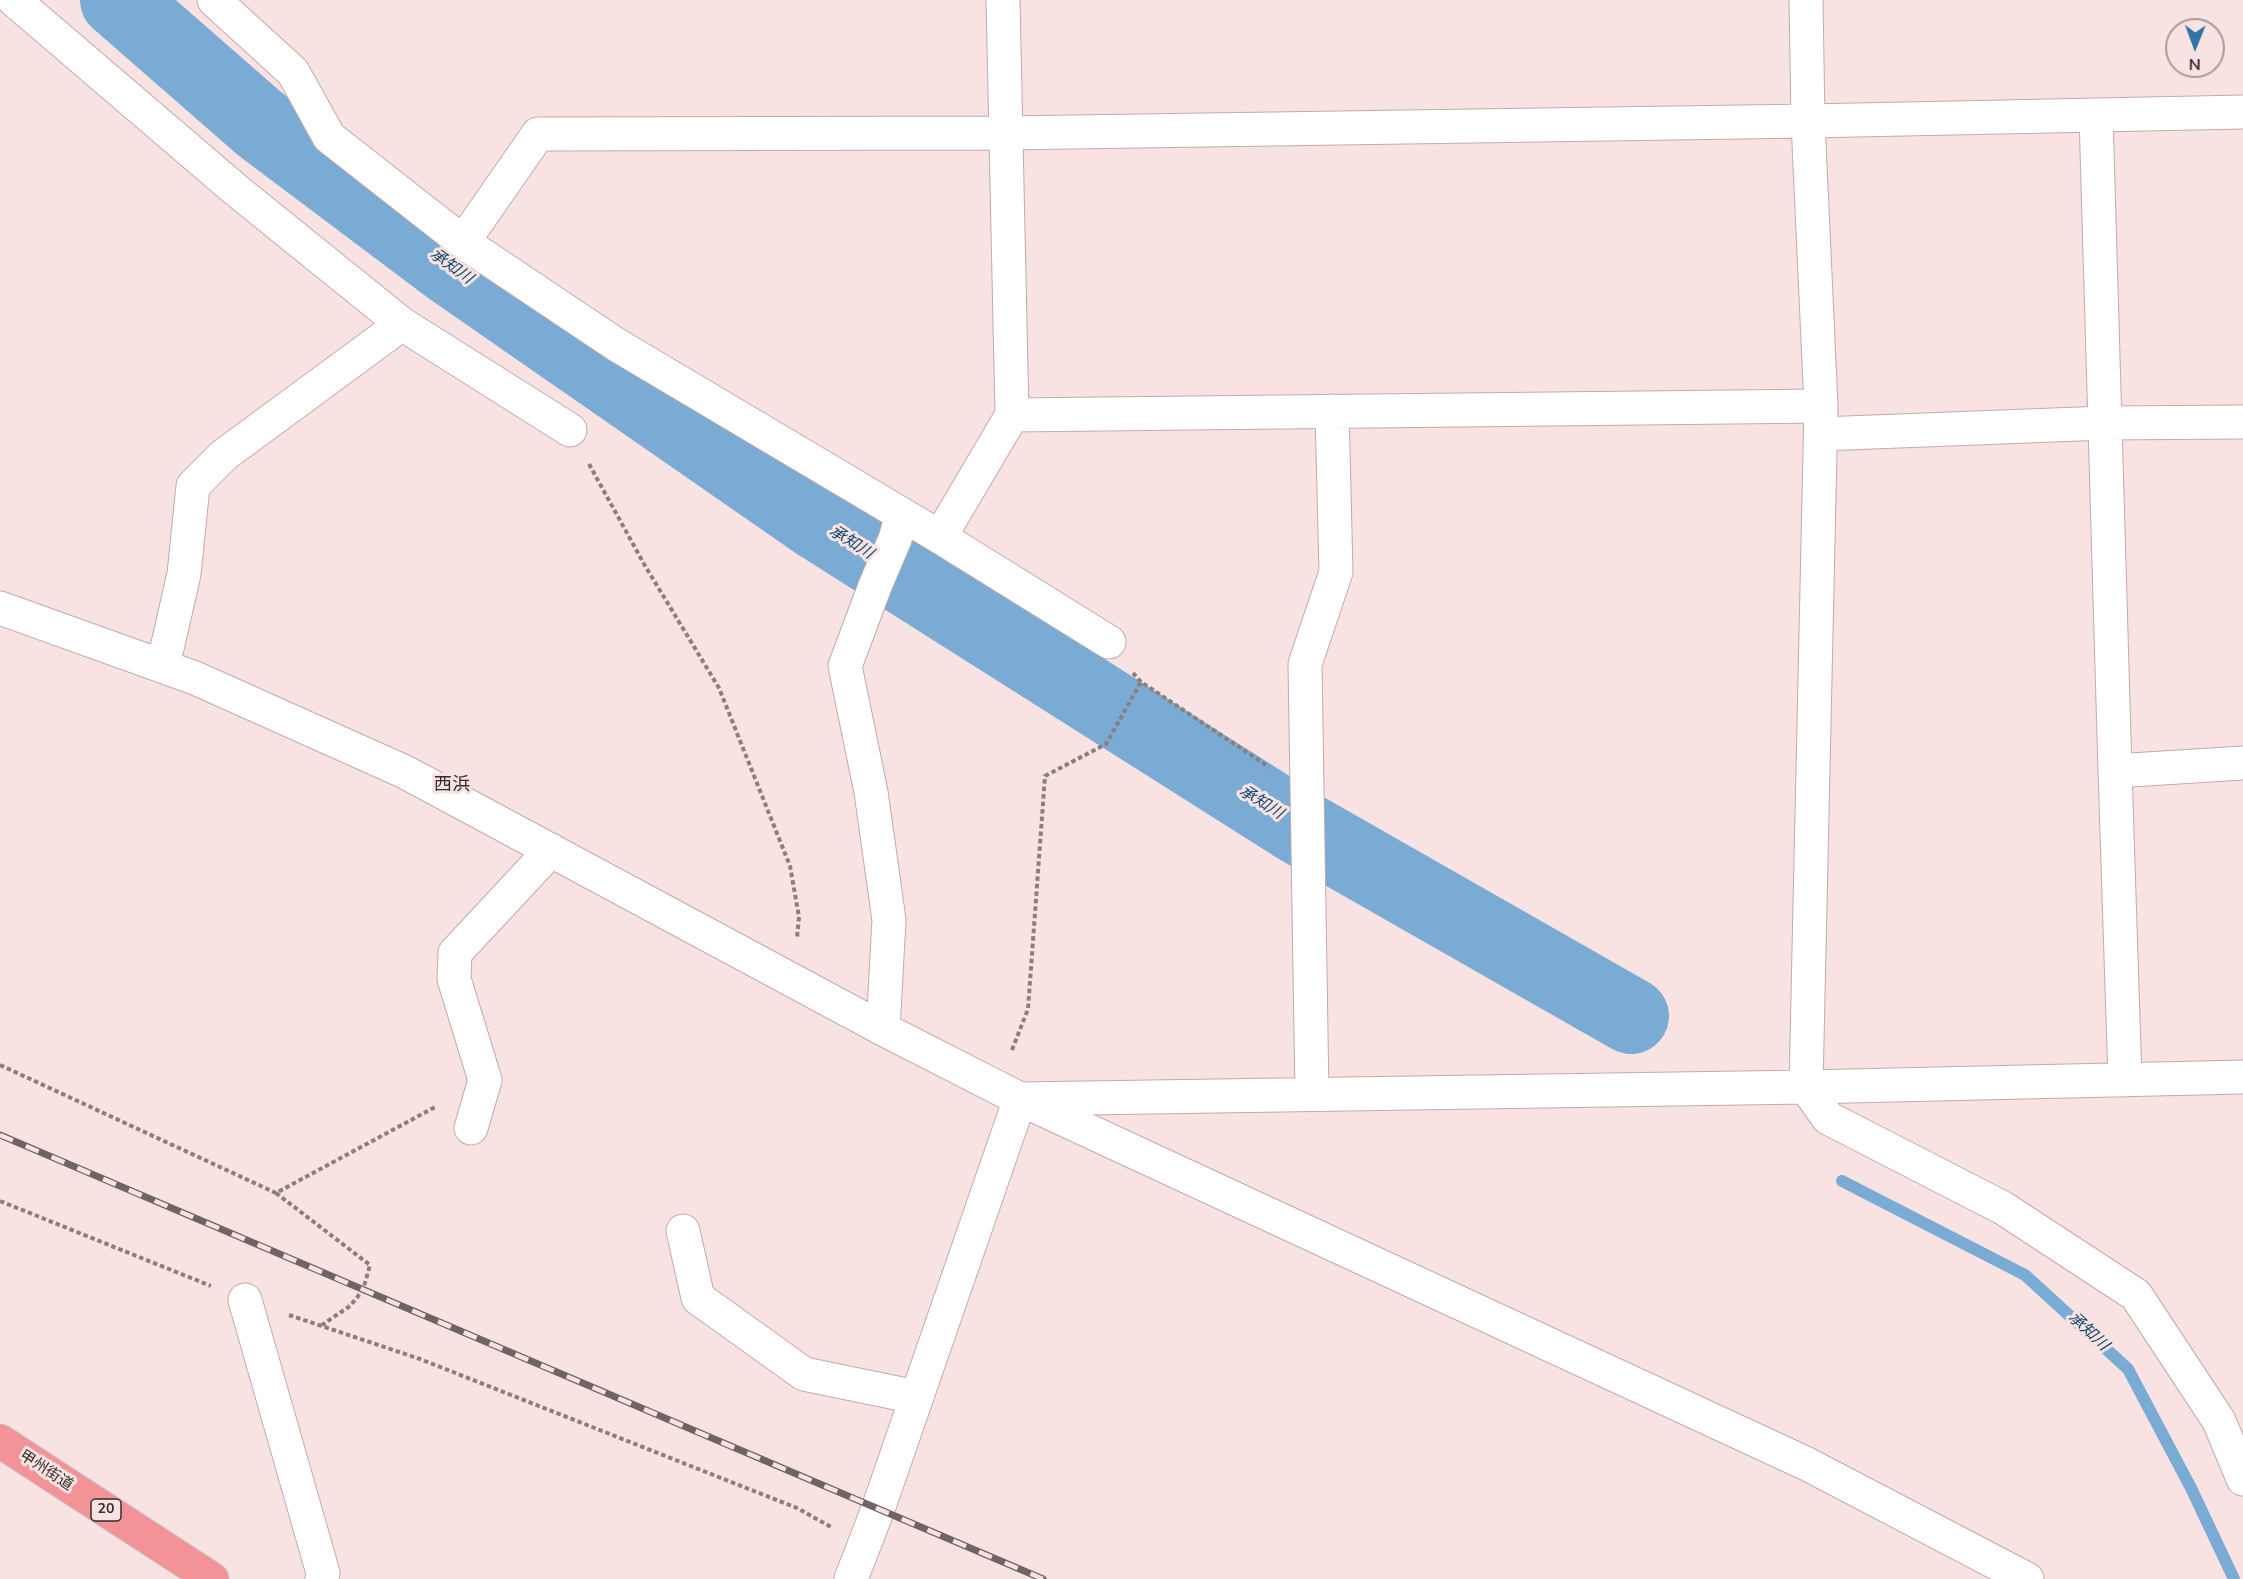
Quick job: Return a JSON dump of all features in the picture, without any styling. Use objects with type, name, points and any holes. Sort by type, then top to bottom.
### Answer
[{"type":"highway","name":"甲州街道","points":[[0,1441],[212,1579]]},
{"type":"street","points":[[14,0],[236,190],[402,324],[570,430]]},
{"type":"street","points":[[214,0],[292,72],[328,137],[463,242],[617,345],[899,527],[939,537],[1109,642]]},
{"type":"street","points":[[939,537],[1012,415],[1003,0]]},
{"type":"street","points":[[1806,0],[1808,121],[1821,420],[1806,1087],[1828,1118],[2002,1208],[2136,1295],[2220,1421],[2243,1479]]},
{"type":"street","points":[[463,242],[538,134],[1005,133],[2243,112]]},
{"type":"street","points":[[2096,115],[2125,1080]]},
{"type":"street","points":[[163,666],[184,574],[193,486],[224,455],[402,324]]},
{"type":"street","points":[[1012,415],[1332,411],[1821,420],[2243,422]]},
{"type":"street","points":[[1312,1095],[1305,664],[1336,572],[1332,411]]},
{"type":"street","points":[[884,1029],[889,920],[871,792],[845,666],[899,527]]},
{"type":"street","points":[[0,608],[195,678],[405,772],[793,981],[1009,1093],[1807,1464],[2027,1579]]},
{"type":"street","points":[[2115,771],[2243,764]]},
{"type":"street","points":[[471,1128],[485,1080],[454,979],[455,953],[551,850]]},
{"type":"street","points":[[1009,1093],[1312,1095],[2243,1077]]},
{"type":"street","points":[[851,1579],[878,1509],[916,1397],[1009,1093]]},
{"type":"street","points":[[683,1231],[698,1298],[804,1374],[916,1397]]},
{"type":"street","points":[[245,1300],[324,1573],[322,1579]]},
{"type":"path","points":[[570,430],[644,564],[718,688],[790,866],[799,917],[793,981]]},
{"type":"path","points":[[1109,642],[1140,682],[1307,792]]},
{"type":"path","points":[[1009,1093],[1028,1009],[1045,777],[1106,744],[1140,682]]},
{"type":"path","points":[[0,1065],[276,1193],[370,1265],[363,1290],[350,1306],[321,1326]]},
{"type":"path","points":[[276,1193],[485,1080]]},
{"type":"path","points":[[0,1201],[245,1300],[420,1359],[797,1508],[864,1545]]},
{"type":"waterway","name":"承知川","points":[[118,0],[260,124],[453,269],[819,523],[1296,825],[1631,1016]]},
{"type":"waterway","name":"承知川","points":[[1842,1181],[2025,1275],[2128,1369],[2191,1488],[2234,1579]]},
{"type":"railway","points":[[0,1135],[1043,1579]]},
{"type":"district","name":"西浜","points":[[452,786]]}]
